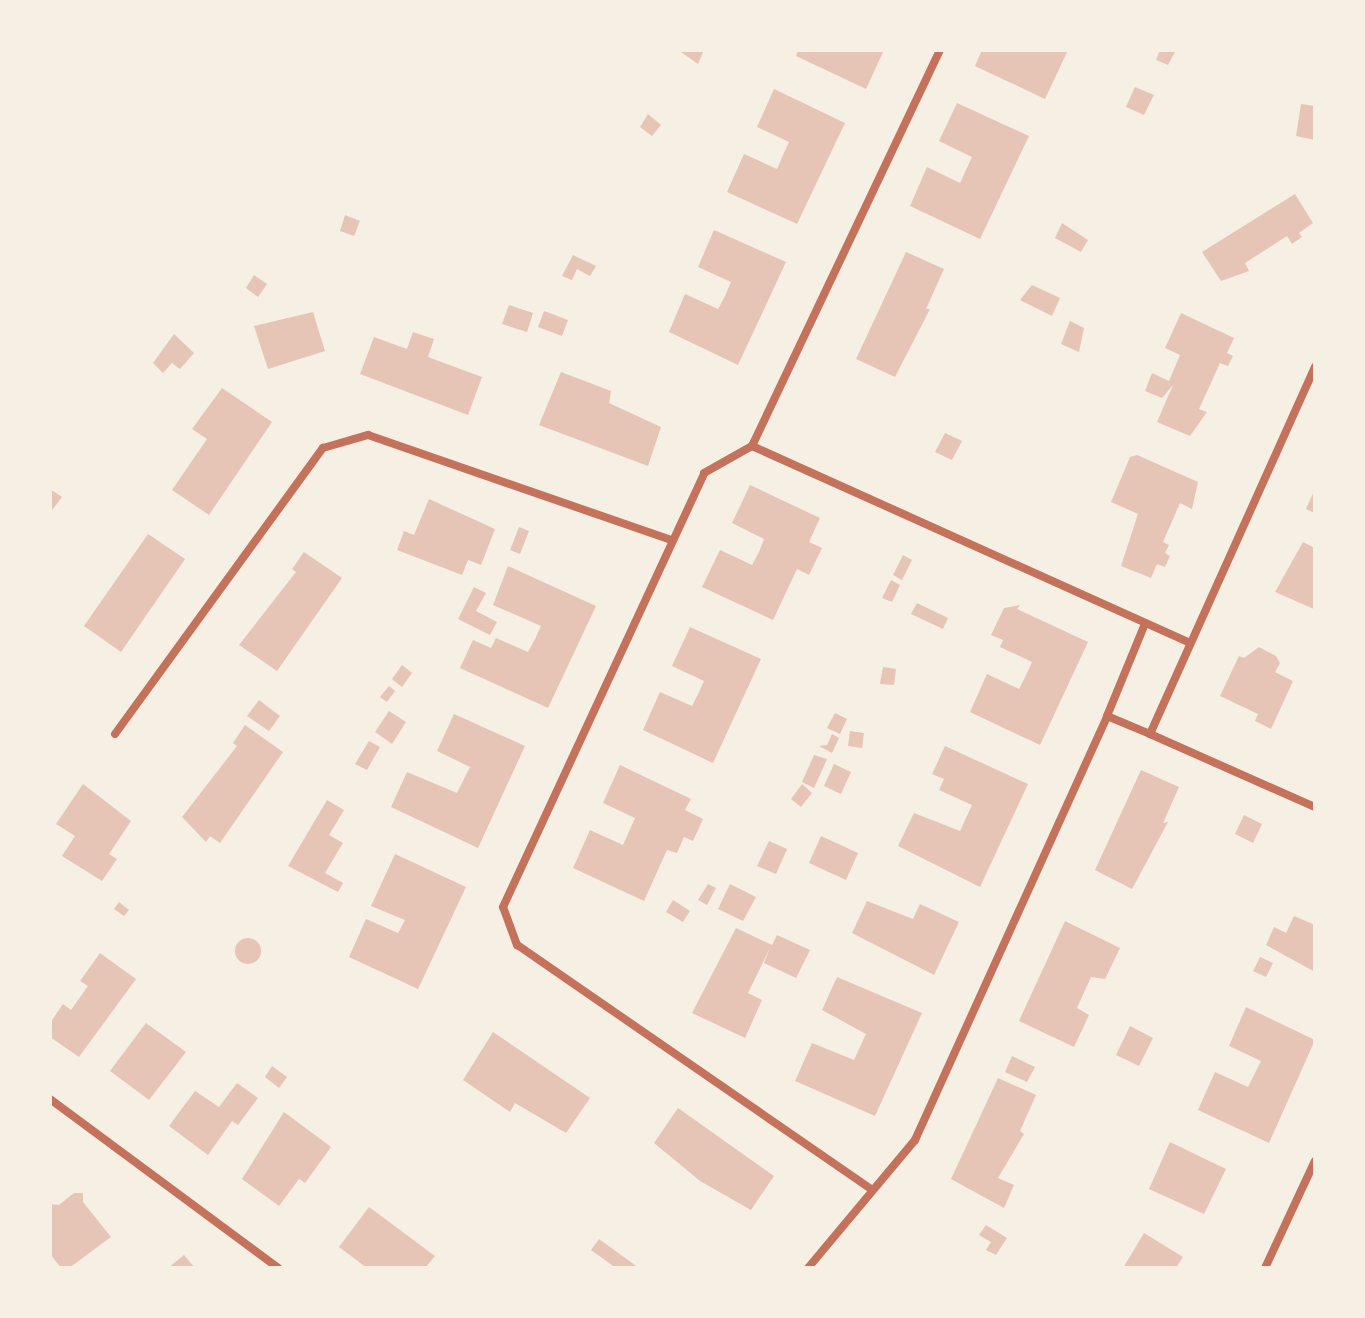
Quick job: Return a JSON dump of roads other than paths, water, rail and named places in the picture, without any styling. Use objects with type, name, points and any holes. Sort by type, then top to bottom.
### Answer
[{"type":"street","points":[[871,1189],[517,945],[506,927],[503,907],[704,473],[752,446],[940,50]]},
{"type":"street","points":[[1150,734],[1315,366]]},
{"type":"street","points":[[115,734],[323,448],[368,435],[671,540]]},
{"type":"street","points":[[752,446],[1189,642]]},
{"type":"street","points":[[808,1268],[915,1140],[1107,716],[1145,624]]},
{"type":"street","points":[[1107,716],[1315,807]]},
{"type":"street","points":[[50,1099],[278,1268]]},
{"type":"street","points":[[1265,1268],[1315,1161]]}]
